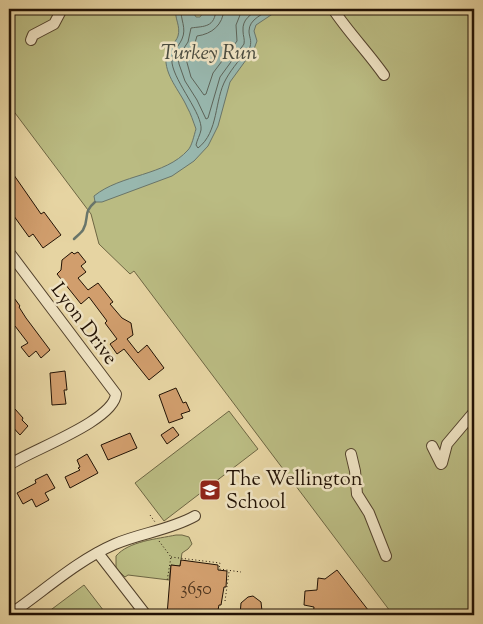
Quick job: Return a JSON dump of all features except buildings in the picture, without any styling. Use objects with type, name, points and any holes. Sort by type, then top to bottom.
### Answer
[{"type":"street","points":[[31,40],[34,35],[54,24],[62,9]]},
{"type":"street","points":[[333,9],[384,75]]},
{"type":"street","name":"Lyon Drive","points":[[9,252],[115,390],[116,399],[100,415],[71,434],[9,465]]},
{"type":"street","points":[[432,446],[441,464],[447,444],[474,412]]},
{"type":"street","points":[[351,454],[357,494],[368,513],[386,556]]},
{"type":"street","points":[[9,615],[73,568],[98,553],[123,541],[182,524],[195,516]]},
{"type":"street","points":[[98,553],[146,615]]},
{"type":"path","points":[[150,515],[156,526]]},
{"type":"path","points":[[159,539],[170,557],[168,581]]},
{"type":"path","points":[[170,557],[220,563],[220,569],[241,572]]},
{"type":"path","points":[[226,601],[229,570]]},
{"type":"green space","points":[[9,9],[474,9],[474,615],[393,615],[134,271],[130,274],[99,244],[91,214],[9,105]]},
{"type":"green space","points":[[229,411],[258,449],[164,521],[135,483]]},
{"type":"green space","points":[[176,535],[189,537],[192,544],[182,553],[180,566],[171,565],[169,580],[128,575],[125,577],[116,568],[116,556],[128,547],[144,541]]},
{"type":"green space","points":[[84,585],[107,615],[44,615]]},
{"type":"water","name":"Turkey Run","points":[[176,9],[191,9],[196,17],[200,17],[206,9],[280,9],[256,25],[254,31],[257,41],[254,49],[230,82],[218,126],[208,146],[194,161],[172,176],[102,202],[95,202],[94,196],[105,189],[167,165],[178,159],[191,146],[196,129],[167,70],[166,63],[167,53],[177,39],[179,32]]},
{"type":"waterway","name":"Turkey Run","points":[[74,239],[83,230],[87,213],[95,202]]},
{"type":"place","name":"The Wellington School","points":[[210,490]]}]
